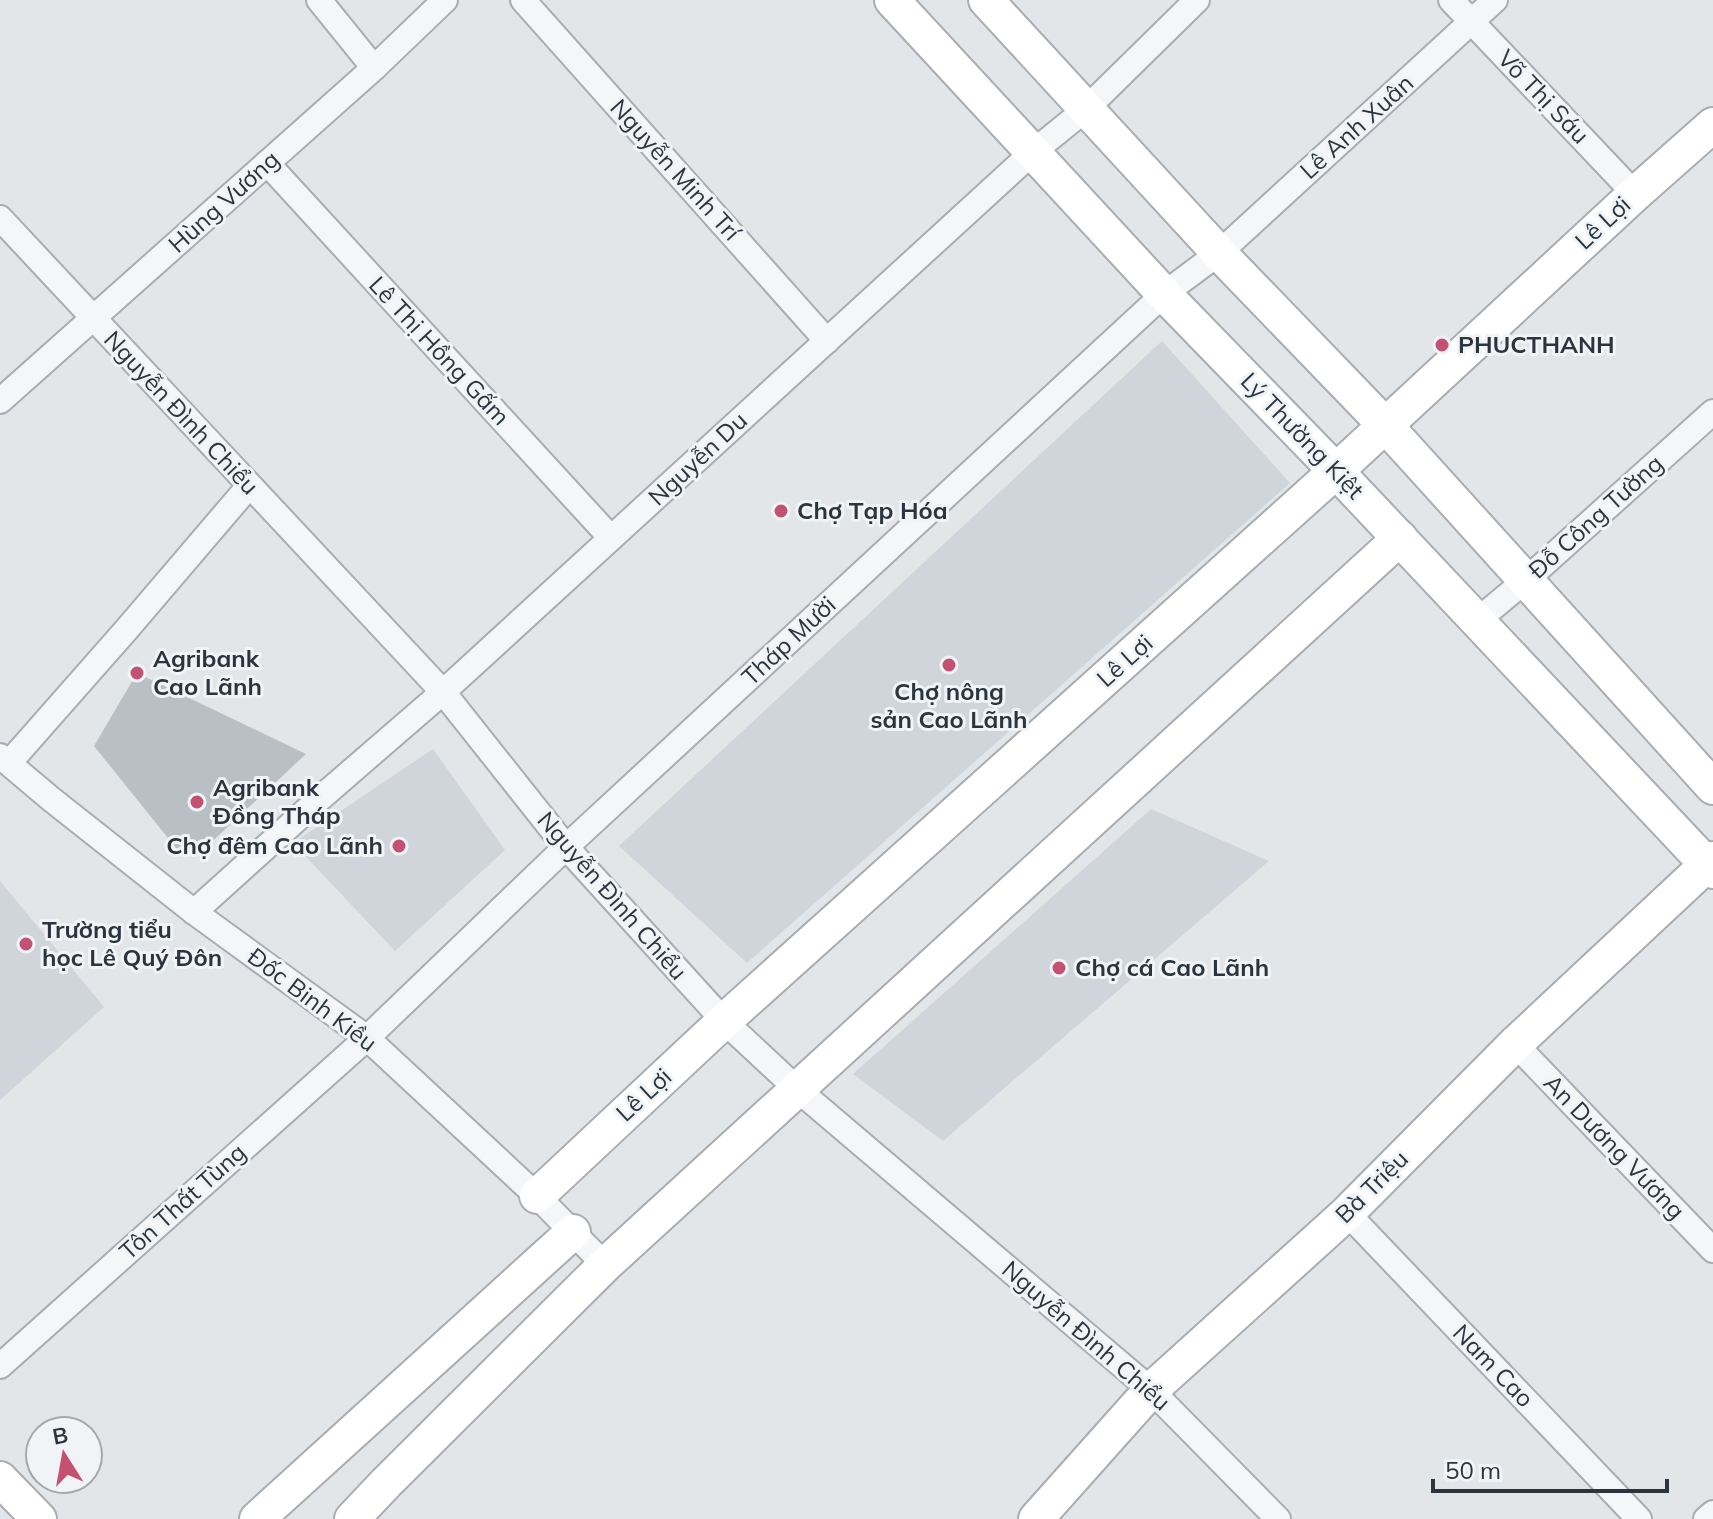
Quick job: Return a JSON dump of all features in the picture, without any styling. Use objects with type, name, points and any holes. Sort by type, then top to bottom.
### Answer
[{"type":"street","points":[[319,0],[374,68]]},
{"type":"street","name":"Hùng Vương","points":[[0,401],[374,68],[445,0]]},
{"type":"street","name":"Nguyễn Minh Trí","points":[[523,0],[827,341]]},
{"type":"street","name":"Lý Thường Kiệt","points":[[892,0],[1164,294],[1711,865]]},
{"type":"street","points":[[986,0],[1219,253],[1385,425],[1713,787]]},
{"type":"street","name":"Nguyễn Du","points":[[194,912],[443,692],[1033,152],[1086,109],[1197,0]]},
{"type":"street","name":"Võ Thị Sáu","points":[[1451,0],[1635,194]]},
{"type":"street","name":"Lê Anh Xuân","points":[[1219,253],[1495,0]]},
{"type":"street","name":"Lê Lợi","points":[[537,1196],[724,1021],[1336,471],[1713,125]]},
{"type":"street","name":"Lê Thị Hồng Gấm","points":[[267,163],[611,538]]},
{"type":"street","name":"Nguyễn Đình Chiểu","points":[[0,218],[443,692],[566,847],[724,1021],[797,1089],[1151,1390],[1278,1519]]},
{"type":"street","name":"Tháp Mười","points":[[367,1038],[566,847],[1164,294],[1219,253]]},
{"type":"street","name":"Đỗ Công Tường","points":[[1478,620],[1713,412]]},
{"type":"street","points":[[4,759],[127,629],[249,486]]},
{"type":"street","points":[[352,1519],[605,1265],[1400,538]]},
{"type":"street","name":"Đốc Binh Kiều","points":[[4,759],[194,912],[367,1038],[537,1196],[605,1265]]},
{"type":"street","name":"Bà Triệu","points":[[1036,1519],[1151,1390],[1347,1213],[1515,1044],[1711,865]]},
{"type":"street","name":"Tôn Thất Tùng","points":[[0,1366],[367,1038]]},
{"type":"street","name":"An Dương Vương","points":[[1515,1044],[1713,1250]]},
{"type":"street","name":"Nam Cao","points":[[1347,1213],[1639,1519]]},
{"type":"street","points":[[257,1519],[573,1232]]},
{"type":"street","points":[[0,1479],[39,1519]]},
{"type":"street","points":[[1706,1519],[1713,1513]]},
{"type":"shaded area","name":"Chợ nông sản Cao Lãnh","points":[[1162,341],[1290,483],[747,963],[619,846]]},
{"type":"shaded area","name":"Chợ đêm Cao Lãnh","points":[[433,749],[505,850],[395,951],[293,843]]},
{"type":"shaded area","name":"Chợ cá Cao Lãnh","points":[[1151,809],[1269,861],[943,1141],[853,1074]]},
{"type":"shaded area","name":"Trường tiểu học Lê Quý Đôn","points":[[0,881],[104,1007],[0,1100]]},
{"type":"building","name":"Agribank Đồng Tháp","points":[[137,673],[306,754],[203,850],[180,853],[94,746]]},
{"type":"place","name":"PHUCTHANH","points":[[1442,345]]},
{"type":"place","name":"Chợ Tạp Hóa","points":[[781,511]]},
{"type":"place","name":"Chợ nông sản Cao Lãnh","points":[[949,665]]},
{"type":"place","name":"Agribank Cao Lãnh","points":[[137,673]]},
{"type":"place","name":"Agribank Đồng Tháp","points":[[197,802]]},
{"type":"place","name":"Chợ đêm Cao Lãnh","points":[[399,846]]},
{"type":"place","name":"Trường tiểu học Lê Quý Đôn","points":[[26,944]]},
{"type":"place","name":"Chợ cá Cao Lãnh","points":[[1059,968]]}]
